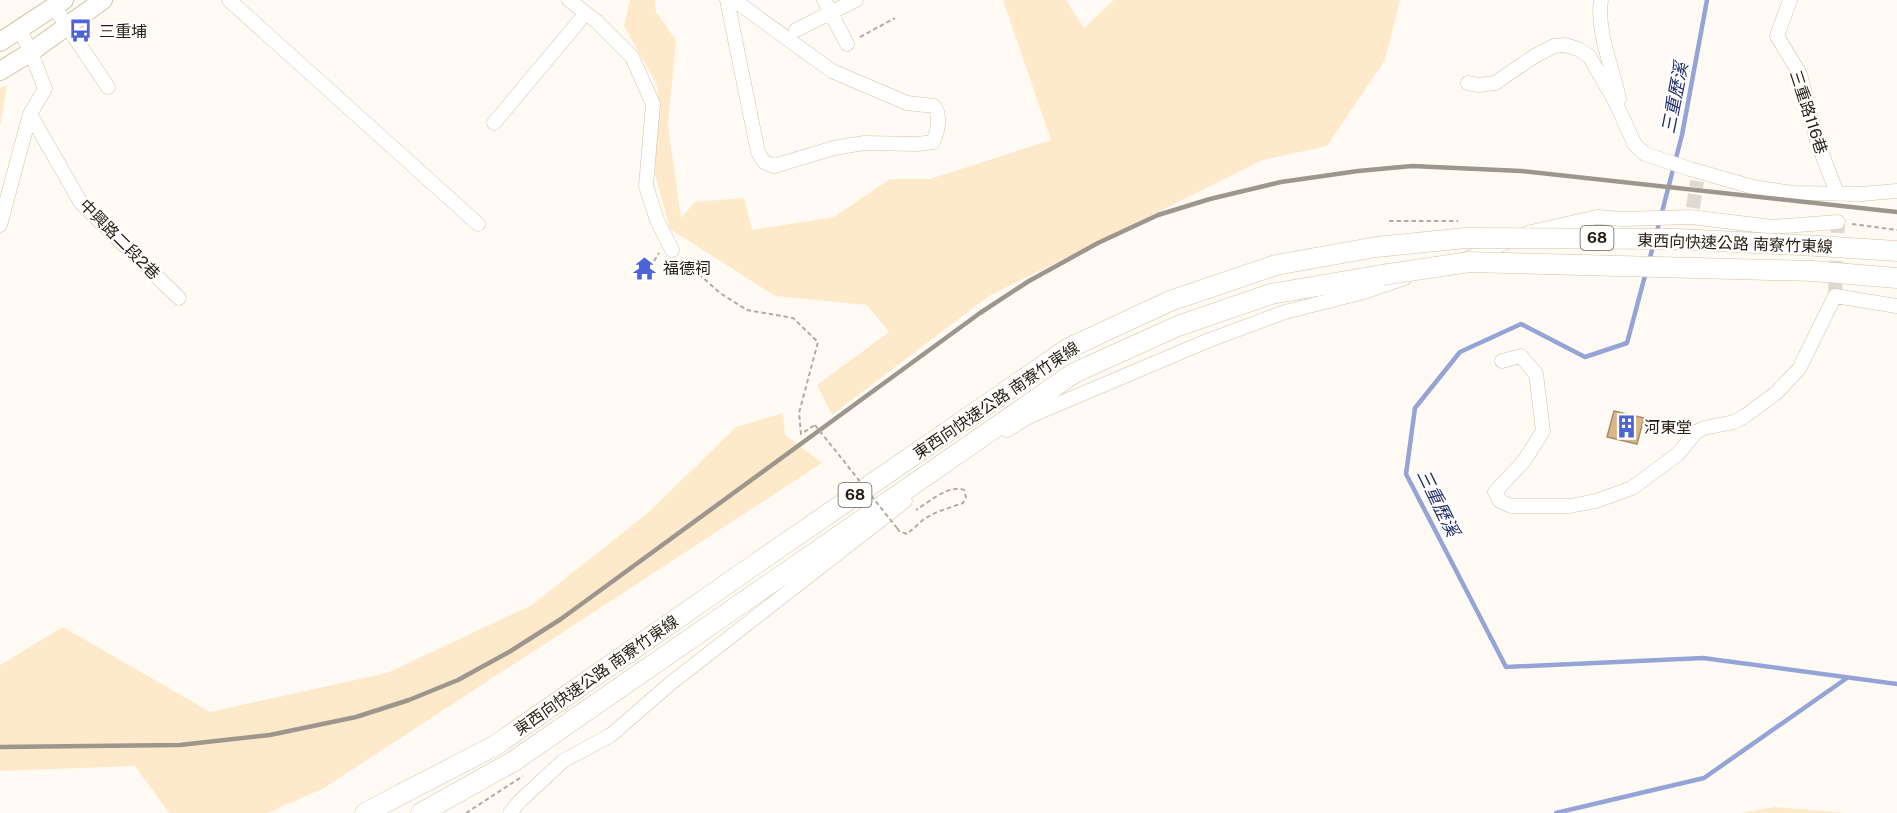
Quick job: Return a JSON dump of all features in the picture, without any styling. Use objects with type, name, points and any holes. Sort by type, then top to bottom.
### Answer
[{"type":"highway","name":"東西向快速公路 南寮竹東線","points":[[365,813],[496,745],[1069,348],[1170,301],[1276,265],[1376,247],[1466,238],[1677,238],[1897,251]]},
{"type":"highway","name":"東西向快速公路 南寮竹東線","points":[[421,813],[514,761],[1074,373],[1178,326],[1271,294],[1469,262],[1813,270],[1897,278]]},
{"type":"main road","points":[[0,71],[31,52],[98,1]]},
{"type":"main road","points":[[0,42],[59,3]]},
{"type":"lane","points":[[229,0],[478,224]]},
{"type":"lane","points":[[569,0],[596,21],[632,57],[653,104],[646,186],[657,220],[672,250]]},
{"type":"lane","points":[[727,0],[758,152],[764,162],[774,166],[834,148],[864,142],[918,144],[933,142],[938,117],[934,106],[907,103],[832,71],[734,0]]},
{"type":"lane","points":[[796,30],[828,6],[856,0]]},
{"type":"lane","points":[[1601,0],[1602,32],[1623,118]]},
{"type":"lane","name":"三重路116巷","points":[[1790,0],[1777,36],[1800,74],[1817,141],[1837,193]]},
{"type":"lane","points":[[59,3],[66,26],[108,87]]},
{"type":"lane","points":[[828,6],[847,44]]},
{"type":"lane","points":[[494,123],[586,13]]},
{"type":"lane","points":[[0,225],[30,114],[45,89],[31,52],[19,29]]},
{"type":"lane","points":[[1468,83],[1479,85],[1495,83],[1533,57],[1554,46],[1565,45],[1589,56],[1602,77],[1635,145],[1645,154],[1695,174],[1753,187],[1783,191],[1858,194],[1897,191]]},
{"type":"lane","name":"中興路二段2巷","points":[[30,114],[81,203],[179,298]]},
{"type":"lane","points":[[510,813],[563,761],[611,735],[671,683],[900,505],[977,448],[1030,416],[1207,341],[1284,312],[1364,292],[1466,259],[1527,233],[1597,217],[1622,219],[1688,214],[1772,227],[1838,222]]},
{"type":"lane","points":[[1502,361],[1521,356],[1536,374],[1543,431],[1524,461],[1495,492],[1500,501],[1511,506],[1570,506],[1596,501],[1632,488],[1677,454],[1696,432],[1704,428],[1734,422],[1776,393],[1799,369],[1834,296],[1897,306]]},
{"type":"path","points":[[847,44],[896,18]]},
{"type":"path","points":[[1838,222],[1897,230]]},
{"type":"path","points":[[672,250],[720,293],[747,310],[793,318],[818,342],[799,413],[801,434],[815,425],[899,531],[907,534],[930,516],[963,502],[966,496],[964,490],[958,488],[948,490],[911,514]]},
{"type":"path","points":[[893,526],[901,520]]},
{"type":"shaded area","points":[[630,0],[655,0],[656,12],[676,40],[668,125],[681,218],[695,202],[744,198],[752,230],[834,217],[890,179],[930,179],[1051,140],[1003,0],[1066,0],[1084,28],[1114,0],[1400,0],[1385,60],[1327,146],[1263,160],[989,296],[832,415],[817,385],[889,332],[867,305],[775,296],[670,229],[655,174],[658,87],[624,26]]},
{"type":"shaded area","points":[[7,85],[0,126],[0,88]]},
{"type":"shaded area","points":[[783,413],[785,435],[822,463],[324,788],[267,813],[169,813],[135,766],[0,771],[0,665],[63,627],[210,712],[387,673],[532,605],[650,511],[736,427]]},
{"type":"shaded area","points":[[1775,807],[1846,813],[1741,813]]},
{"type":"building","name":"河東堂","points":[[1614,411],[1644,418],[1637,444],[1607,437]]},
{"type":"waterway","name":"三重歷溪","points":[[1656,235],[1682,135],[1707,0]]},
{"type":"waterway","name":"三重歷溪","points":[[1649,261],[1654,243]]},
{"type":"waterway","name":"三重歷溪","points":[[1646,272],[1627,343],[1585,357],[1521,324],[1460,352],[1415,408],[1406,474],[1506,667],[1703,658],[1897,684]]},
{"type":"waterway","points":[[1556,813],[1704,778],[1847,678]]},
{"type":"tunnel","points":[[1693,208],[1697,181]]},
{"type":"tunnel","points":[[1835,296],[1838,222]]},
{"type":"railway","points":[[0,747],[180,745],[270,735],[356,717],[409,700],[458,680],[509,652],[561,619],[980,313],[1029,281],[1098,243],[1158,215],[1210,199],[1281,182],[1412,166],[1521,171],[1897,212]]},
{"type":"place","name":"三重埔","points":[[81,31]]},
{"type":"place","name":"福德祠","points":[[645,268]]},
{"type":"place","name":"河東堂","points":[[1626,427]]}]
